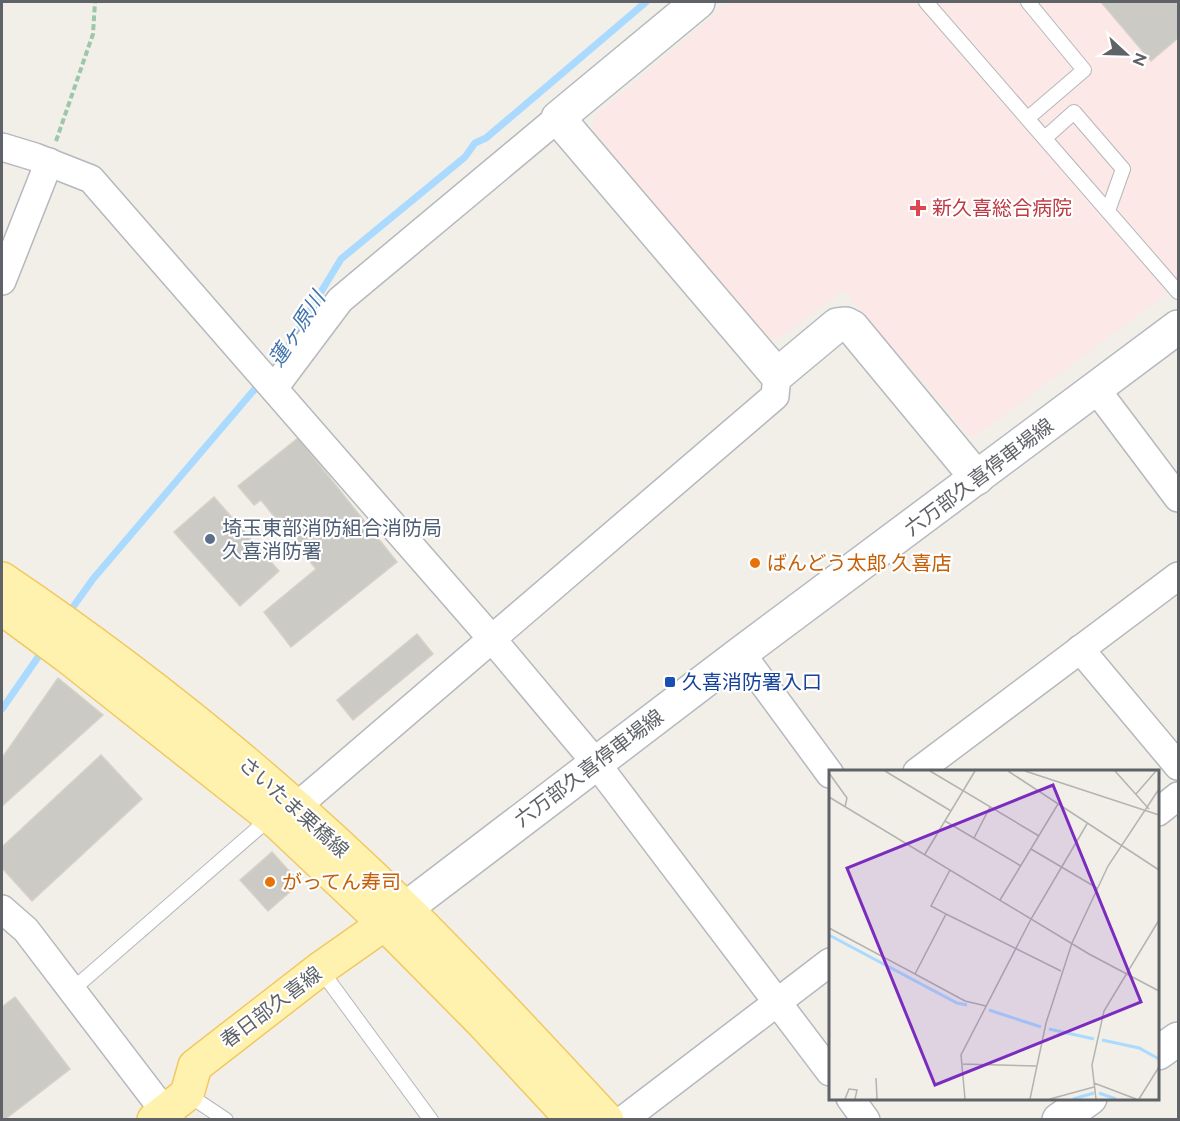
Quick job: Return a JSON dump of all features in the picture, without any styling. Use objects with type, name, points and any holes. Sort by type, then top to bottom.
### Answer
[{"type":"main road","points":[[698,2],[558,118],[777,375],[837,325],[846,324],[852,327],[977,478]]},
{"type":"main road","name":"六万部久喜停車場線","points":[[395,916],[741,653],[1179,327]]},
{"type":"main road","name":"さいたま栗橋線","points":[[2,579],[84,636],[203,727],[284,812],[395,916],[502,1007],[607,1119]]},
{"type":"main road","name":"さいたま栗橋線","points":[[2,608],[284,812]]},
{"type":"main road","name":"さいたま栗橋線","points":[[395,916],[483,1023],[573,1119]]},
{"type":"main road","name":"春日部久喜線","points":[[169,1111],[195,1066],[320,969],[395,916]]},
{"type":"main road","points":[[1159,1052],[1179,1039]]},
{"type":"street","points":[[267,380],[340,300],[558,118]]},
{"type":"street","points":[[2,147],[91,179],[492,639],[596,763],[829,1069]]},
{"type":"street","points":[[2,281],[49,162]]},
{"type":"street","points":[[284,812],[492,639],[775,396],[777,375]]},
{"type":"street","points":[[1096,389],[1179,498]]},
{"type":"street","points":[[918,770],[1179,576]]},
{"type":"street","points":[[1080,649],[1179,766]]},
{"type":"street","points":[[741,653],[829,771]]},
{"type":"street","points":[[1159,811],[1179,796]]},
{"type":"street","points":[[2,909],[26,930],[169,1111]]},
{"type":"street","points":[[623,1119],[829,963]]},
{"type":"street","points":[[852,1100],[866,1119]]},
{"type":"lane","points":[[926,2],[1179,292]]},
{"type":"lane","points":[[1028,2],[1084,70],[1028,118]]},
{"type":"lane","points":[[1045,138],[1074,112],[1123,169],[1108,211]]},
{"type":"lane","points":[[72,990],[284,812]]},
{"type":"lane","points":[[320,969],[431,1119]]},
{"type":"lane","points":[[169,1111],[226,1119]]},
{"type":"path","points":[[49,162],[93,34],[95,2]]},
{"type":"shaded area","name":"新久喜総合病院","points":[[729,2],[1178,2],[1178,285],[972,439],[843,290],[778,339],[765,336],[593,131],[594,117]]},
{"type":"building","points":[[1101,2],[1178,2],[1178,38],[1151,61]]},
{"type":"building","points":[[298,438],[397,562],[291,647],[264,612],[316,569],[261,500],[254,505],[238,486]]},
{"type":"building","points":[[214,497],[279,571],[240,606],[174,532]]},
{"type":"building","points":[[417,634],[433,654],[353,720],[337,700]]},
{"type":"building","points":[[58,678],[103,715],[2,806],[2,758]]},
{"type":"building","points":[[101,755],[142,799],[32,901],[2,868],[2,847]]},
{"type":"building","name":"がってん寿司","points":[[272,852],[300,883],[268,911],[240,880]]},
{"type":"building","points":[[15,997],[70,1069],[2,1120],[2,1007]]},
{"type":"waterway","name":"蓮ヶ原川","points":[[284,353],[341,259],[465,157],[475,143],[486,138],[646,2]]},
{"type":"waterway","name":"蓮ヶ原川","points":[[68,614],[93,579],[260,383]]},
{"type":"waterway","name":"蓮ヶ原川","points":[[2,709],[43,650]]},
{"type":"place","name":"新久喜総合病院","points":[[918,208]]},
{"type":"place","name":"埼玉東部消防組合消防局 久喜消防署","points":[[210,539]]},
{"type":"place","name":"ばんどう太郎 久喜店","points":[[755,563]]},
{"type":"place","name":"久喜消防署入口","points":[[670,682]]},
{"type":"place","name":"がってん寿司","points":[[270,882]]}]
